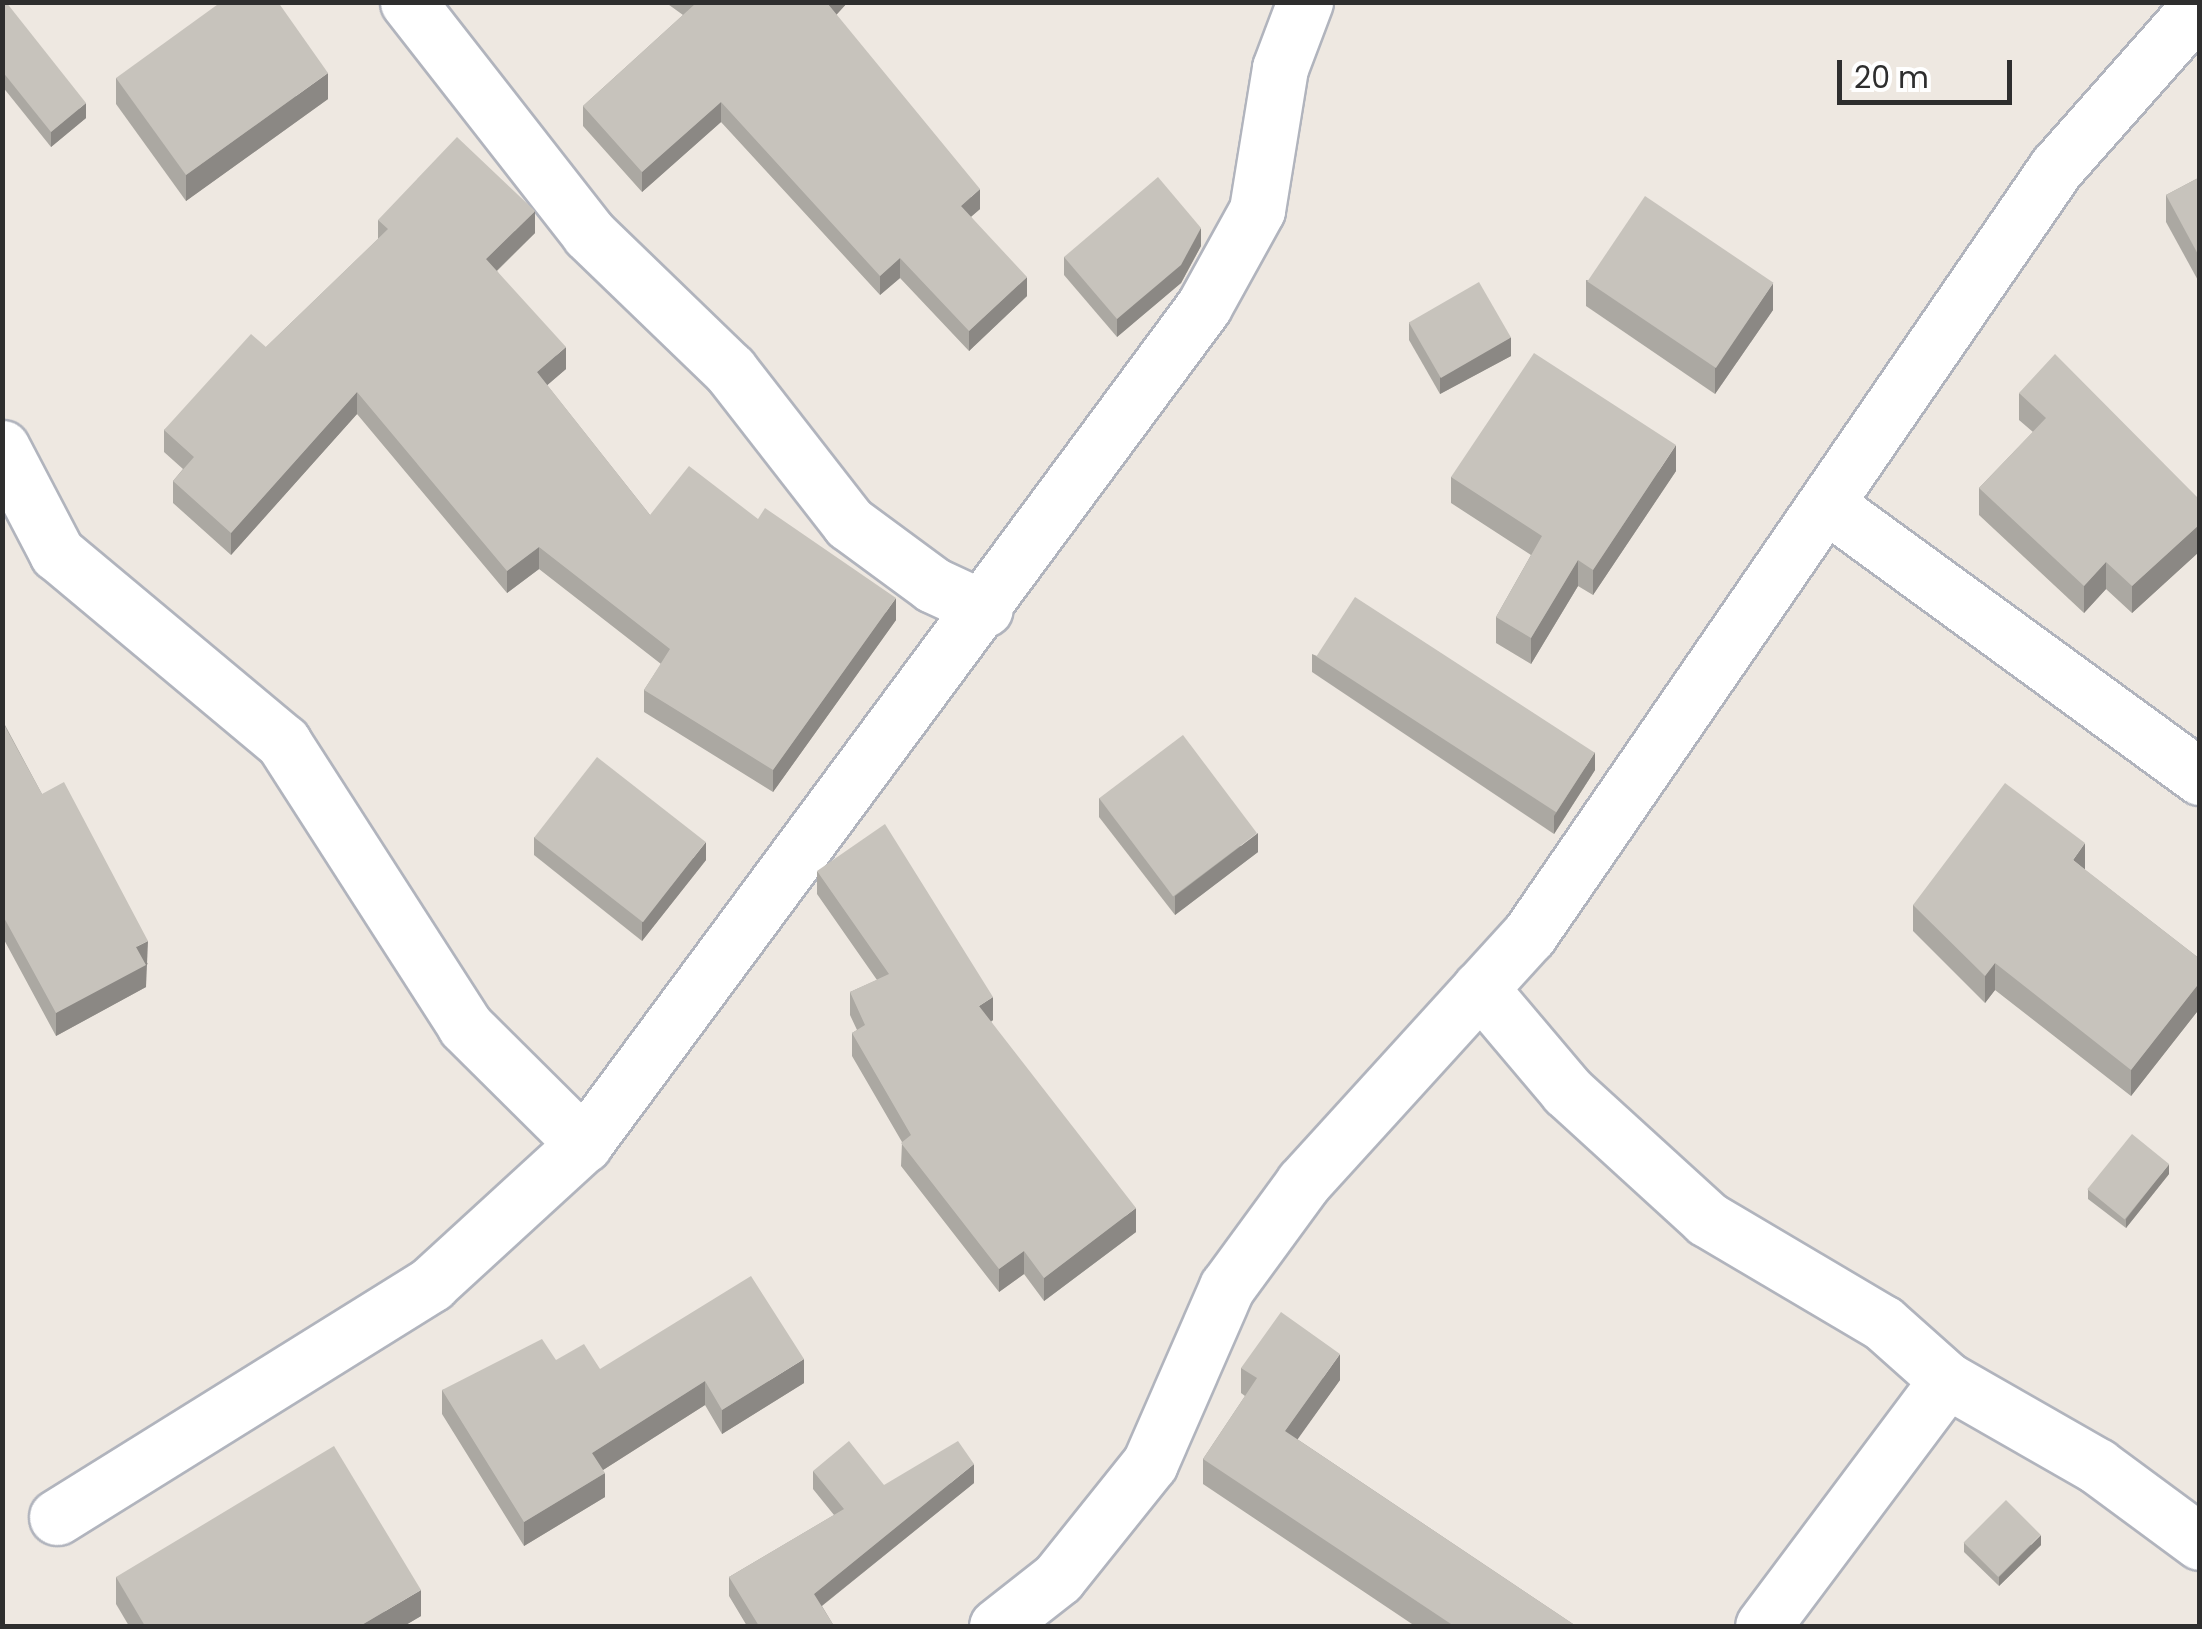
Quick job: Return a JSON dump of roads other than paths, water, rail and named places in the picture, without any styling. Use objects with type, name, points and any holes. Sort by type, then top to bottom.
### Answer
[{"type":"street","points":[[408,2],[589,234],[730,370],[850,522],[933,585],[984,609]]},
{"type":"street","points":[[57,1518],[430,1284],[584,1144],[984,609],[1204,306],[1257,210],[1280,68],[1304,2]]},
{"type":"street","points":[[997,1626],[1058,1578],[1150,1463],[1227,1287],[1304,1182],[1540,919],[2056,168],[2200,5]]},
{"type":"street","points":[[2,448],[57,553],[283,742],[464,1026],[584,1144]]},
{"type":"street","points":[[1828,505],[2200,777]]},
{"type":"street","points":[[1480,988],[1567,1091],[1707,1220],[1883,1323],[1947,1380],[2097,1466],[2200,1542]]},
{"type":"street","points":[[1763,1626],[1947,1380]]}]
